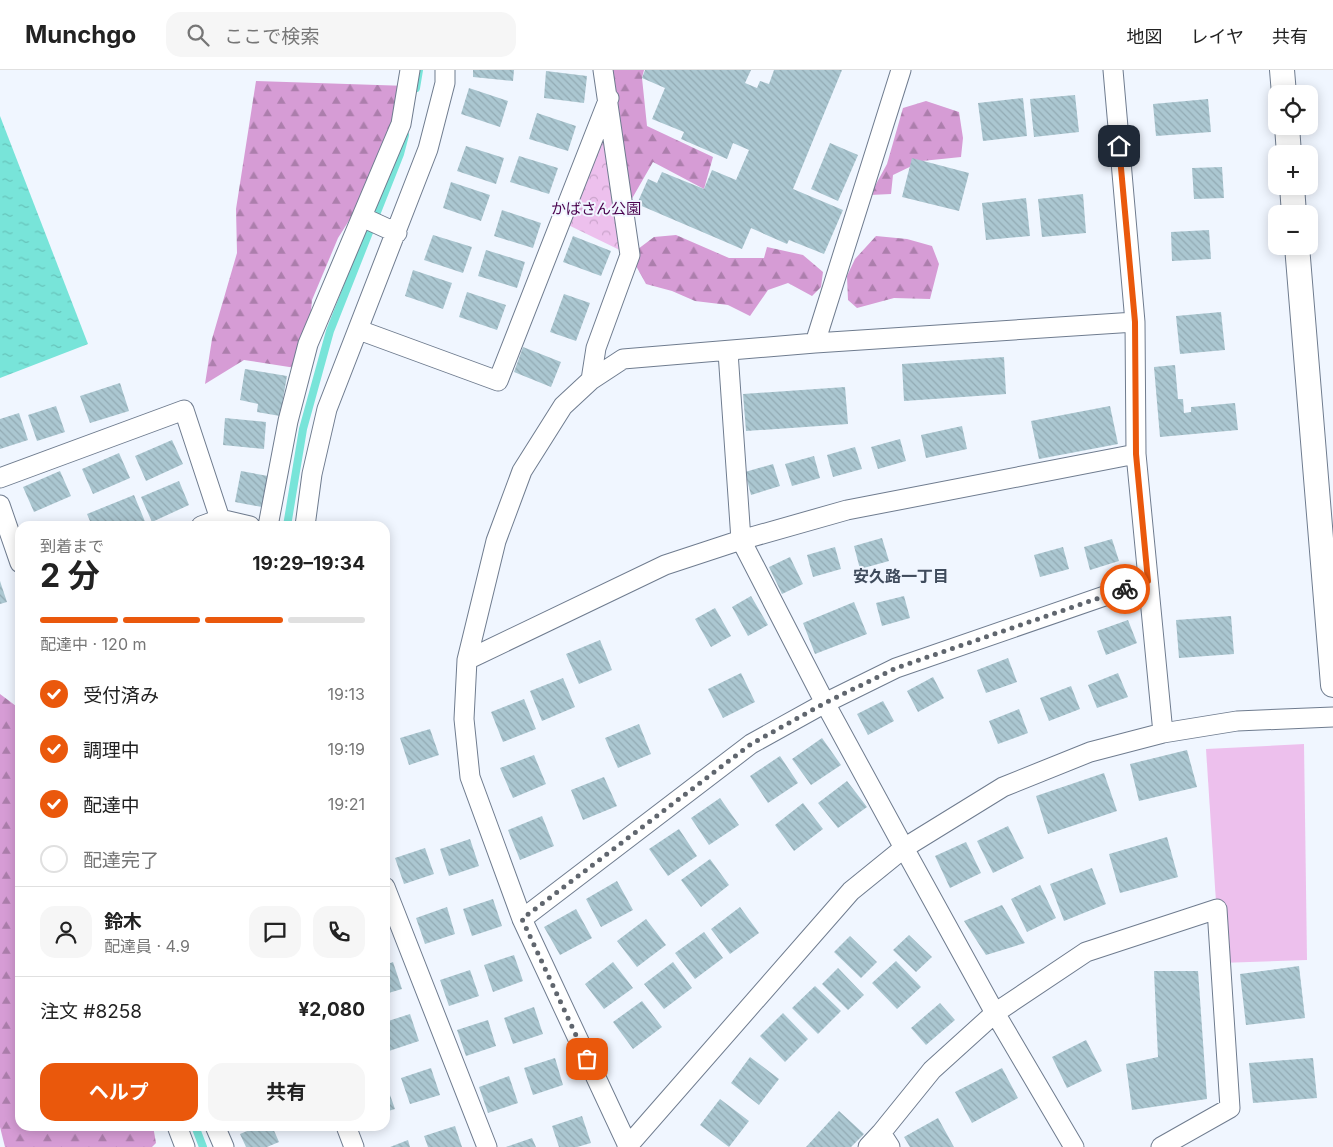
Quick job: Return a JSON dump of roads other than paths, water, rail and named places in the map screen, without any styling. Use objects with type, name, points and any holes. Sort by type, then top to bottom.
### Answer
[{"type":"street","points":[[269,521],[288,420],[308,344],[402,124],[410,70]]},
{"type":"street","points":[[306,521],[312,474],[327,409],[428,149],[444,83],[445,70]]},
{"type":"street","points":[[591,380],[596,348],[630,255],[609,98],[603,70]]},
{"type":"street","points":[[815,343],[901,70]]},
{"type":"street","points":[[1112,70],[1135,322],[1136,454],[1163,733]]},
{"type":"street","points":[[1282,70],[1283,85]]},
{"type":"street","points":[[359,330],[498,381],[609,98]]},
{"type":"street","points":[[362,217],[397,232]]},
{"type":"street","points":[[1298,255],[1333,684]]},
{"type":"street","points":[[1135,322],[815,343],[728,352],[623,359],[591,380],[563,406],[522,471],[496,541],[467,660],[464,719],[470,777],[522,919],[627,1146],[851,891],[904,848],[1003,787],[1090,752],[1163,733],[1237,721],[1333,717]]},
{"type":"street","points":[[728,352],[740,540],[825,703],[904,848],[995,1012],[1074,1147]]},
{"type":"street","points":[[0,478],[184,410],[220,519]]},
{"type":"street","points":[[467,660],[665,565],[740,540],[847,510],[1136,454]]},
{"type":"street","points":[[0,505],[15,548]]},
{"type":"street","points":[[215,521],[220,519],[229,521]]},
{"type":"street","points":[[522,919],[751,744],[825,703],[896,668],[1148,581]]},
{"type":"street","points":[[390,900],[487,1147]]},
{"type":"street","points":[[868,1147],[885,1140],[932,1070],[995,1012],[1086,952],[1217,910],[1230,1108],[1161,1147]]},
{"type":"street","points":[[179,1131],[185,1147]]},
{"type":"street","points":[[217,1131],[224,1147]]},
{"type":"street","points":[[348,1131],[354,1147]]},
{"type":"water","points":[[0,116],[88,344],[0,378]]},
{"type":"waterway","points":[[416,88],[419,70]]},
{"type":"waterway","points":[[288,521],[303,429],[330,331],[400,154],[405,135]]},
{"type":"waterway","points":[[197,1131],[203,1147]]},
{"type":"district","name":"安久路一丁目","points":[[901,576]]},
{"type":"park label","name":"かばさん公園","points":[[596,208]]}]
